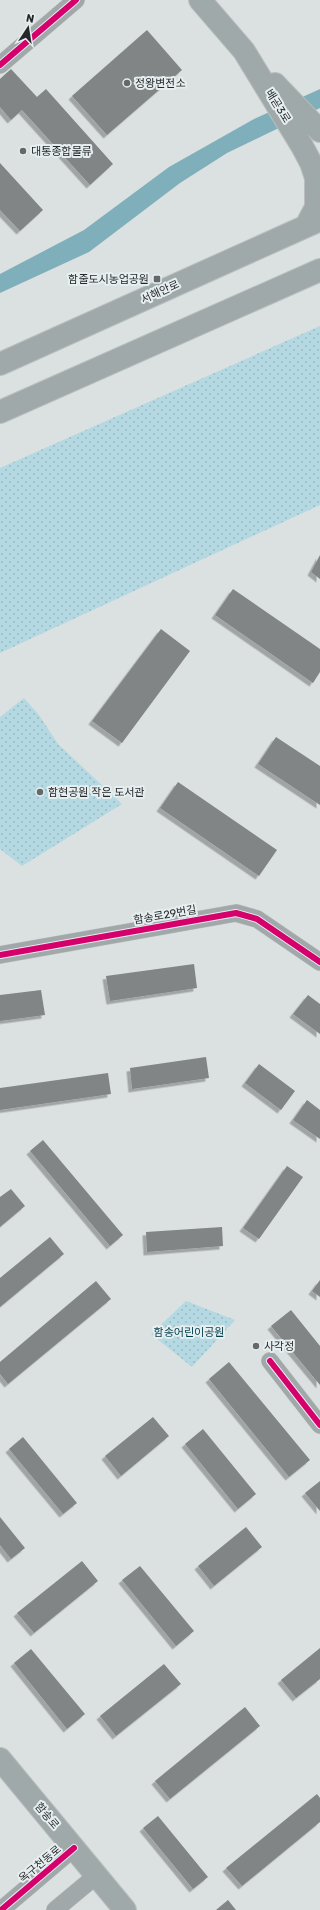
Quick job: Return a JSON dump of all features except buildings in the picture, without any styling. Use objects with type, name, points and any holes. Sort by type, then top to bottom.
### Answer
[{"type":"main road","name":"배곧3로","points":[[200,0],[244,51],[305,151],[316,178],[316,207],[313,223]]},
{"type":"main road","points":[[244,51],[320,131]]},
{"type":"main road","name":"서해안로","points":[[0,364],[313,223]]},
{"type":"main road","points":[[0,412],[320,270]]},
{"type":"main road","name":"함송로","points":[[0,1759],[126,1910]]},
{"type":"street","points":[[0,65],[76,0]]},
{"type":"street","name":"함송로29번길","points":[[0,955],[236,913],[257,919],[320,962]]},
{"type":"street","points":[[270,1361],[320,1425]]},
{"type":"street","name":"옥구천동로","points":[[0,1910],[74,1848]]},
{"type":"street","points":[[55,1910],[97,1875]]},
{"type":"green space","points":[[320,326],[320,505],[0,653],[0,468]]},
{"type":"green space","points":[[24,698],[39,715],[58,744],[122,804],[22,866],[0,849],[0,717]]},
{"type":"green space","name":"함송어린이공원","points":[[186,1301],[235,1320],[192,1367],[151,1334]]},
{"type":"shaded area","points":[[320,89],[320,108],[227,153],[180,183],[89,252],[0,293],[0,274],[84,230],[169,167],[254,119]]},
{"type":"cycle path","points":[[0,65],[76,0]]},
{"type":"cycle path","points":[[0,955],[236,913],[257,919],[320,962]]},
{"type":"cycle path","points":[[270,1361],[320,1425]]},
{"type":"cycle path","points":[[1,1910],[74,1848]]},
{"type":"place","name":"정왕변전소","points":[[127,83]]},
{"type":"place","name":"대통종합물류","points":[[23,151]]},
{"type":"place","name":"함줄도시농업공원","points":[[157,279]]},
{"type":"place","name":"함현공원 작은 도서관","points":[[40,792]]},
{"type":"place","name":"사각정","points":[[256,1346]]}]
